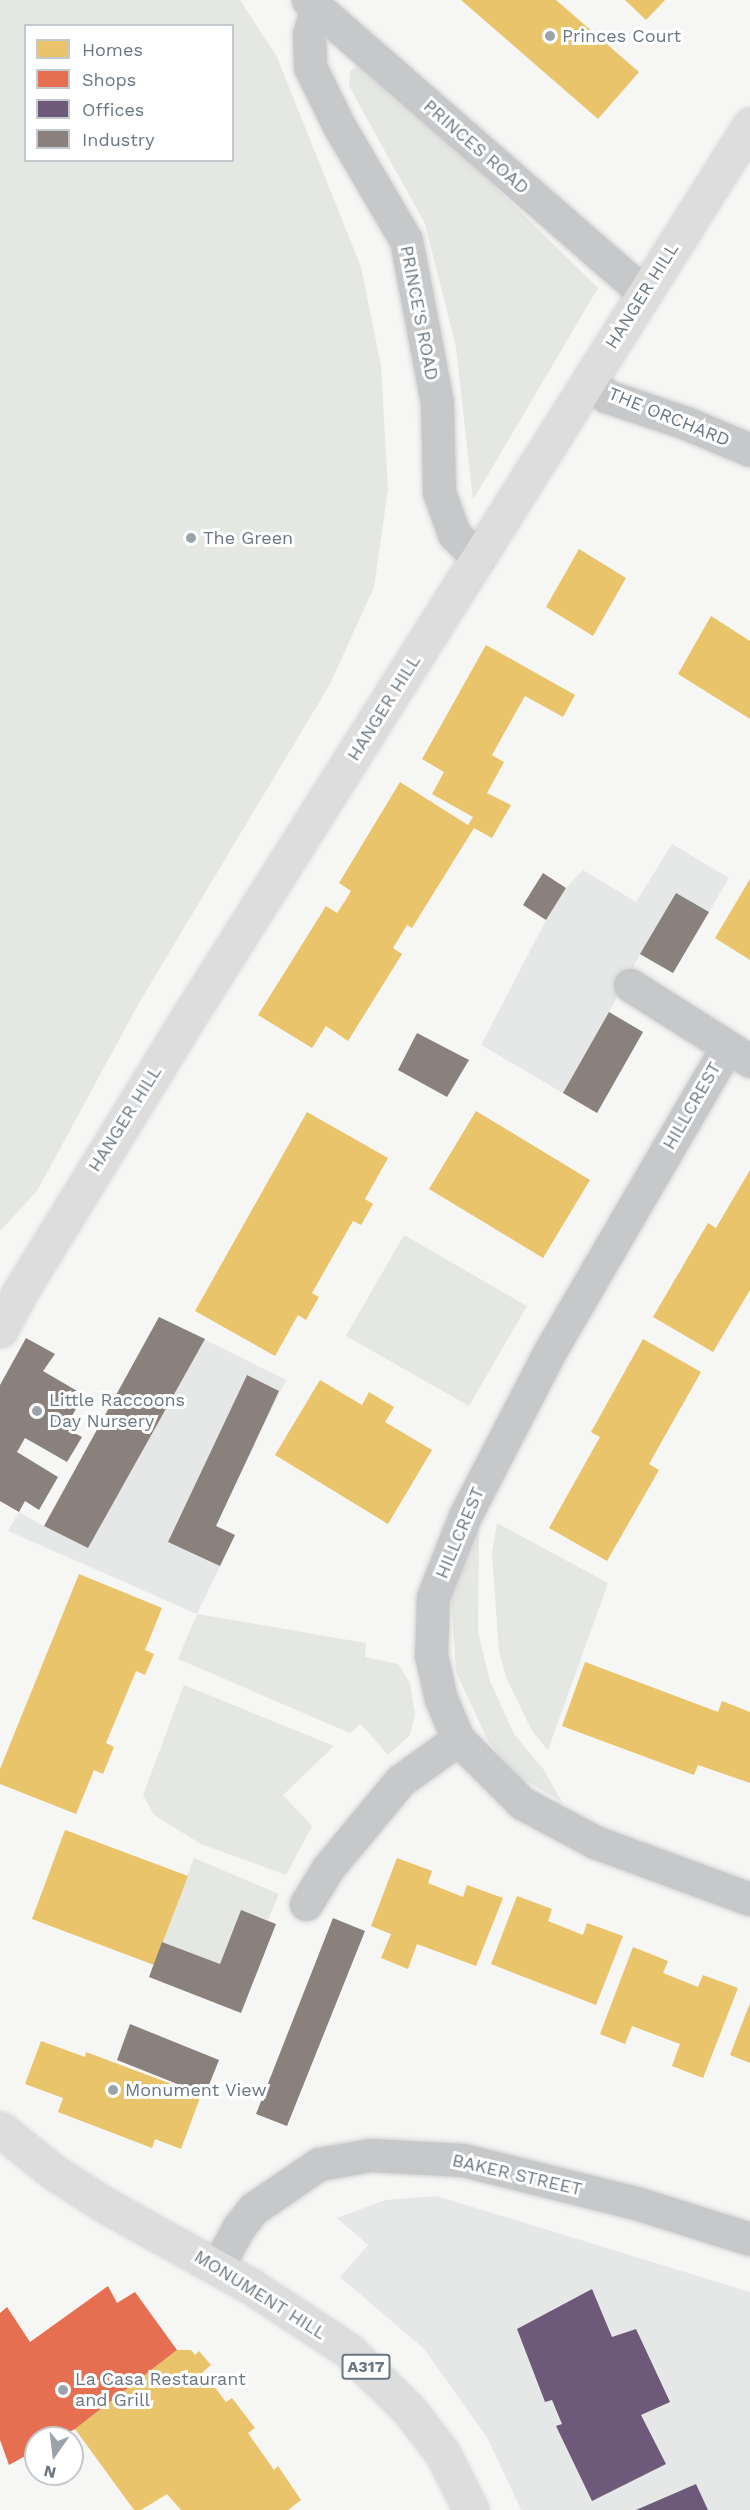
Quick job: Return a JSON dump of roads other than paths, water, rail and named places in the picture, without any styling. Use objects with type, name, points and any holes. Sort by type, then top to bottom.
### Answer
[{"type":"main road","name":"HANGER HILL","points":[[0,1330],[10,1296],[750,125]]},
{"type":"main road","name":"MONUMENT HILL","points":[[0,2129],[55,2173],[105,2205],[249,2285],[348,2349],[394,2393],[443,2454],[471,2510]]},
{"type":"street","name":"PRINCES ROAD","points":[[312,4],[644,293]]},
{"type":"street","name":"PRINCE'S ROAD","points":[[312,4],[309,34],[310,67],[339,126],[406,240],[437,402],[439,492],[454,534],[478,558]]},
{"type":"street","name":"THE ORCHARD","points":[[590,380],[606,396],[686,423],[750,450]]},
{"type":"street","name":"HILLCREST","points":[[630,985],[739,1054],[548,1355],[465,1516],[434,1597],[431,1655],[441,1699],[458,1739],[522,1803],[595,1842],[750,1899]]},
{"type":"street","points":[[306,1904],[328,1868],[400,1781],[458,1739]]},
{"type":"street","name":"BAKER STREET","points":[[217,2267],[239,2227],[253,2209],[319,2164],[370,2155],[463,2160],[636,2203],[750,2239]]},
{"type":"place","name":"Princes Court","points":[[550,36]]},
{"type":"place","name":"The Green","points":[[191,538]]},
{"type":"place","name":"Little Raccoons Day Nursery","points":[[37,1411]]},
{"type":"place","name":"Monument View","points":[[113,2090]]},
{"type":"place","name":"La Casa Restaurant and Grill","points":[[63,2390]]}]
